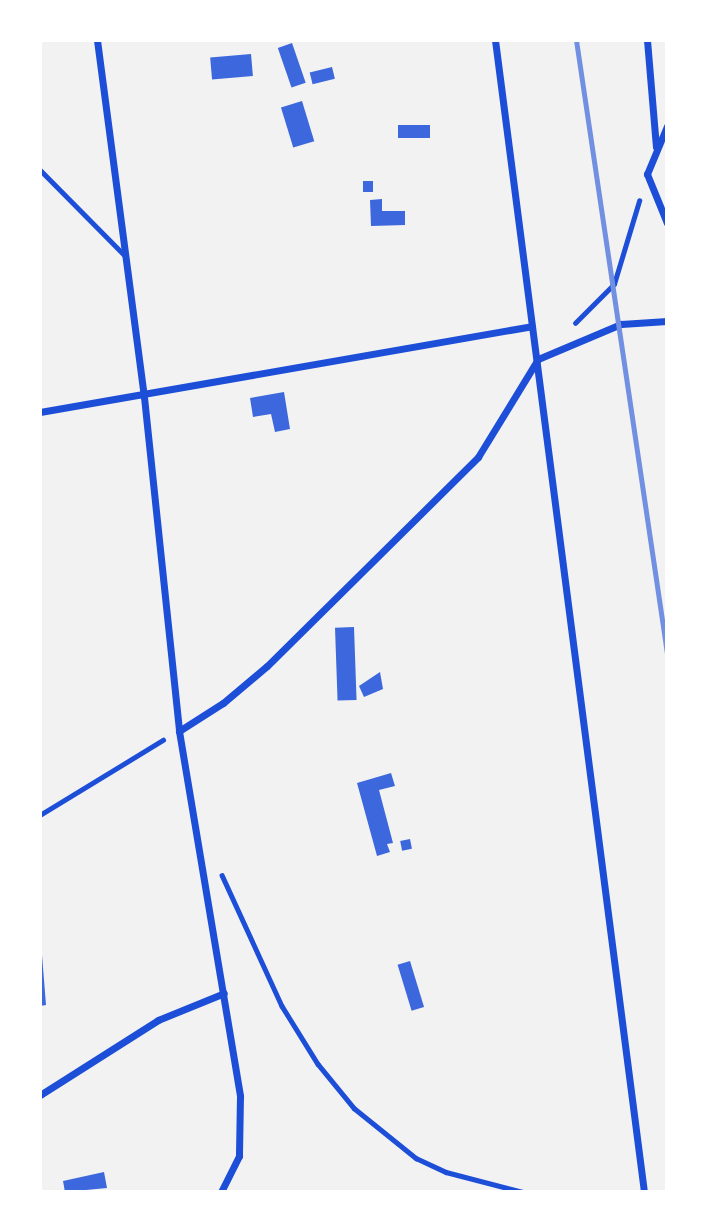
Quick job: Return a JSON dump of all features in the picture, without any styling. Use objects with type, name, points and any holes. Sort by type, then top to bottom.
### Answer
[{"type":"street","points":[[97,40],[144,397],[179,731],[224,993],[243,1135],[239,1156],[221,1192]]},
{"type":"street","points":[[495,40],[645,1192]]},
{"type":"street","points":[[646,40],[656,147]]},
{"type":"street","points":[[667,127],[656,147],[648,174],[667,223]]},
{"type":"street","points":[[656,147],[667,138]]},
{"type":"street","points":[[179,731],[223,703],[267,666],[468,466],[538,359],[621,324],[667,321]]},
{"type":"street","points":[[40,412],[144,397],[531,326]]},
{"type":"street","points":[[40,1095],[158,1020],[224,993]]},
{"type":"lane","points":[[40,170],[126,257]]},
{"type":"path","points":[[569,329],[614,284],[648,174]]},
{"type":"path","points":[[40,815],[179,731]]},
{"type":"path","points":[[214,862],[235,898],[282,1006],[318,1064],[354,1108],[416,1158],[446,1172],[523,1192]]},
{"type":"building","points":[[292,43],[306,83],[291,88],[278,48]]},
{"type":"building","points":[[251,54],[253,76],[212,79],[210,58]]},
{"type":"building","points":[[332,67],[335,79],[313,84],[310,73]]},
{"type":"building","points":[[302,101],[314,141],[293,148],[281,107]]},
{"type":"building","points":[[398,125],[430,125],[430,138],[398,138]]},
{"type":"building","points":[[363,181],[373,181],[373,192],[363,192]]},
{"type":"building","points":[[382,199],[382,211],[405,211],[405,225],[371,226],[370,200]]},
{"type":"building","points":[[284,392],[290,429],[275,432],[271,414],[253,417],[250,398]]},
{"type":"building","points":[[354,627],[357,700],[338,701],[335,628]]},
{"type":"building","points":[[380,672],[383,689],[364,697],[359,686]]},
{"type":"building","points":[[391,773],[395,786],[379,790],[393,843],[387,844],[390,852],[377,856],[357,783]]},
{"type":"building","points":[[410,839],[412,849],[402,851],[400,841]]},
{"type":"building","points":[[42,955],[46,1005],[40,1006],[40,956]]},
{"type":"building","points":[[410,961],[424,1007],[412,1011],[398,965]]},
{"type":"building","points":[[104,1172],[107,1188],[65,1192],[63,1181]]},
{"type":"railway","points":[[576,40],[667,653]]}]
